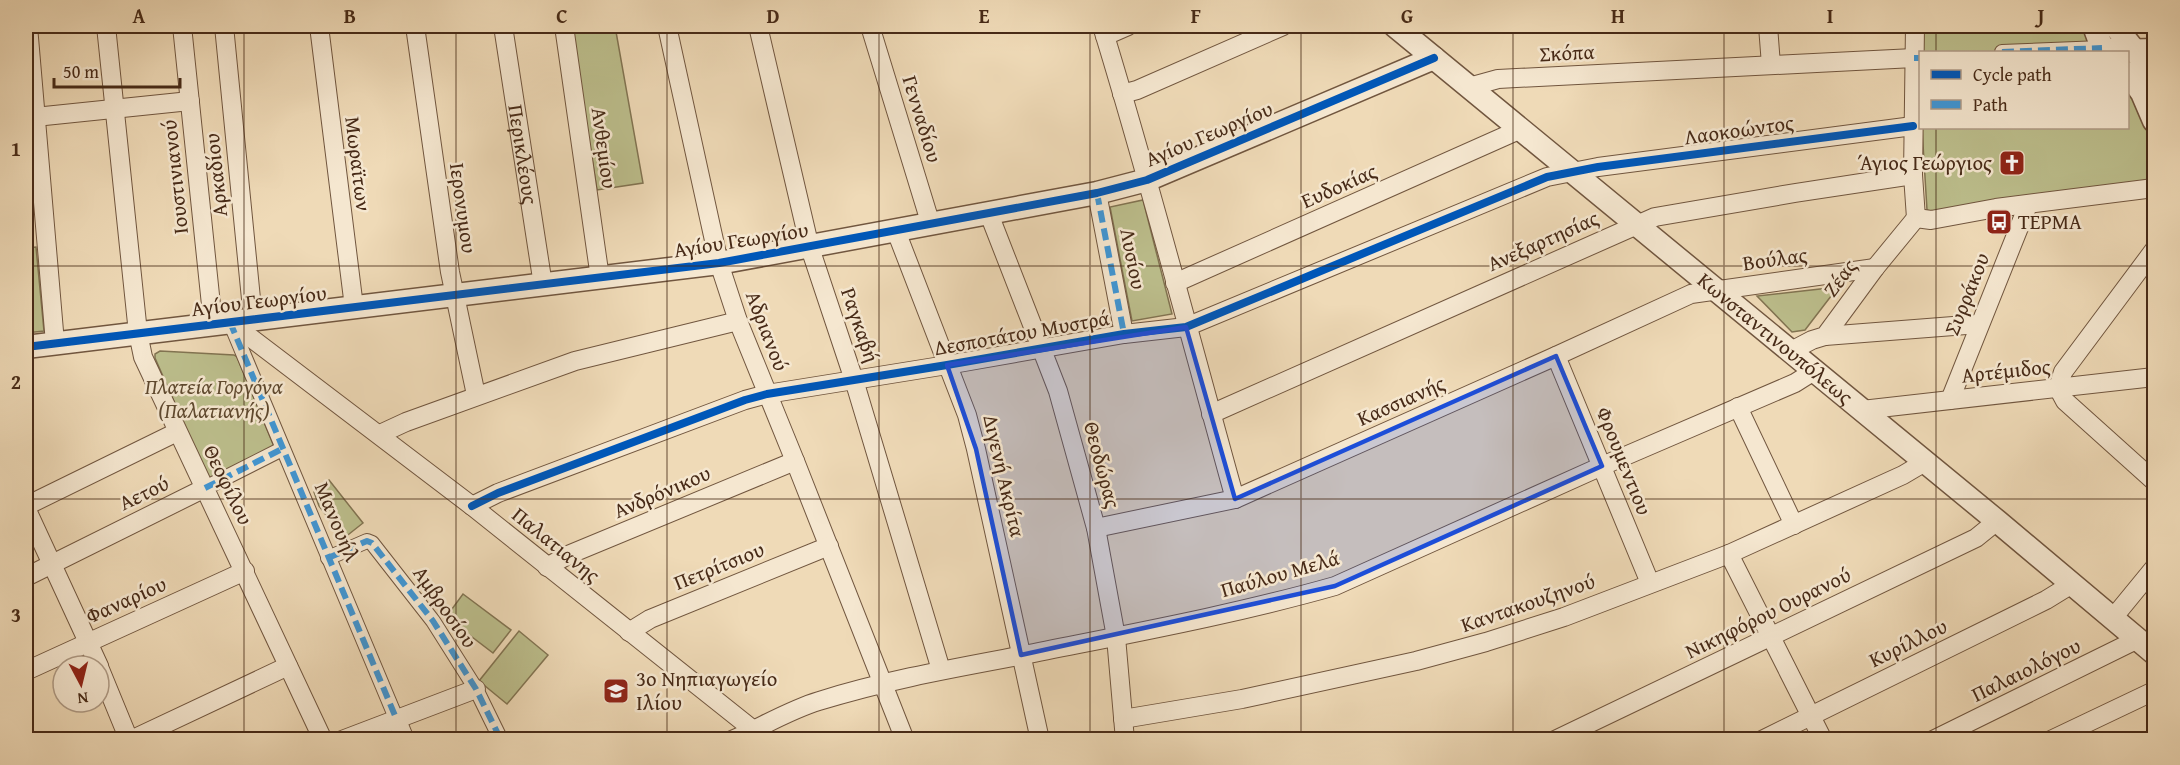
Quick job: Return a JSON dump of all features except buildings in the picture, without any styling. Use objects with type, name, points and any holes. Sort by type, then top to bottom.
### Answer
[{"type":"street","points":[[28,26],[56,343]]},
{"type":"street","name":"Θεοφίλου","points":[[106,26],[138,333],[143,357],[323,740]]},
{"type":"street","name":"Ιουστινιανού","points":[[182,26],[190,101],[221,323]]},
{"type":"street","name":"Αρκαδίου","points":[[224,26],[253,319]]},
{"type":"street","name":"Μωραϊτων","points":[[319,26],[354,307]]},
{"type":"street","name":"Ιερονυμου","points":[[415,26],[454,296],[476,395]]},
{"type":"street","name":"Περικλέους","points":[[503,26],[543,285]]},
{"type":"street","name":"Ανθεμίου","points":[[564,26],[600,278]]},
{"type":"street","name":"Αδριανού","points":[[667,26],[719,264],[738,321],[905,740]]},
{"type":"street","name":"Ραγκαβή","points":[[758,26],[810,248],[854,380],[941,670]]},
{"type":"street","name":"Γενναδίου","points":[[870,26],[931,225]]},
{"type":"street","points":[[1128,26],[1103,31],[1147,180],[1235,499]]},
{"type":"street","points":[[1122,94],[1137,90],[1283,26]]},
{"type":"street","name":"Κωνσταντινουπόλεως","points":[[1395,26],[2146,646]]},
{"type":"street","points":[[1768,26],[1771,65]]},
{"type":"street","points":[[1915,26],[1917,58],[1913,176],[1917,218],[1931,220],[2154,188]]},
{"type":"street","points":[[2094,26],[2104,50]]},
{"type":"street","points":[[2115,26],[2144,51],[2154,81]]},
{"type":"street","points":[[2053,51],[2144,51]]},
{"type":"street","name":"Αγίου Γεωργίου","points":[[26,347],[719,264],[1097,194],[1147,180],[1434,58]]},
{"type":"street","name":"Σκόπα","points":[[1469,87],[1498,79],[1917,58]]},
{"type":"street","points":[[2129,76],[2142,93],[2154,121]]},
{"type":"street","points":[[35,117],[190,101]]},
{"type":"street","name":"Λαοκοώντος","points":[[1571,171],[1913,126]]},
{"type":"street","name":"Ευδοκίας","points":[[1175,283],[1521,129]]},
{"type":"street","name":"Δεσποτάτου Μυστρά","points":[[472,506],[519,485],[745,400],[767,394],[947,365],[1041,347],[1186,327],[1547,177],[1571,171]]},
{"type":"street","name":"Ανεξαρτησίας","points":[[1211,414],[1655,217],[1913,176]]},
{"type":"street","name":"Λυσίου","points":[[1097,194],[1124,334]]},
{"type":"street","name":"Συρράκου","points":[[1950,400],[2028,205]]},
{"type":"street","name":"Θεοδώρας","points":[[988,214],[1058,391],[1096,528],[1116,637],[1125,740]]},
{"type":"street","name":"Ζέας","points":[[1825,336],[1875,268],[1917,218]]},
{"type":"street","name":"Διγενή Ακρίτα","points":[[896,231],[967,415],[1040,740]]},
{"type":"street","points":[[2154,250],[2063,372],[2058,388],[2065,401],[2154,481]]},
{"type":"street","name":"Βούλας","points":[[1716,289],[1875,268]]},
{"type":"street","name":"Κασσιανής","points":[[1096,528],[1235,499],[1691,294],[1716,289]]},
{"type":"street","points":[[380,434],[476,395],[575,361],[738,321]]},
{"type":"street","name":"Παλατιανης","points":[[221,323],[380,434],[760,735]]},
{"type":"street","name":"Μανουήλ","points":[[221,323],[282,449],[405,740]]},
{"type":"street","points":[[1791,351],[1825,336],[1979,324]]},
{"type":"street","name":"Φρουμεντιου","points":[[1556,356],[1650,583]]},
{"type":"street","name":"Παύλου Μελά","points":[[732,740],[760,735],[780,716],[807,705],[882,682],[1116,637],[1236,611],[1335,585],[1602,465],[1795,383],[1814,371]]},
{"type":"street","name":"Αρτέμιδος","points":[[1862,410],[2154,377]]},
{"type":"street","points":[[1738,407],[1794,525]]},
{"type":"street","points":[[94,654],[26,507],[177,432]]},
{"type":"street","name":"Αετού","points":[[26,577],[282,449]]},
{"type":"street","name":"Ανδρόνικου","points":[[547,567],[568,555],[795,461]]},
{"type":"street","name":"Καντακουζηνού","points":[[1123,719],[1242,699],[1416,661],[1486,642],[1553,620],[1729,554],[1903,475],[1925,462]]},
{"type":"street","name":"Νικηφόρου Ουρανού","points":[[1555,740],[1976,538],[1997,521]]},
{"type":"street","name":"Αμβροσίου","points":[[328,558],[360,543],[367,541],[372,543],[428,613],[476,689],[501,740]]},
{"type":"street","name":"Πετρίτσιου","points":[[629,632],[650,619],[829,546]]},
{"type":"street","points":[[1729,554],[1823,740]]},
{"type":"street","points":[[2113,618],[2154,568]]},
{"type":"street","name":"Φαναρίου","points":[[26,671],[245,571]]},
{"type":"street","name":"Κυρίλλου","points":[[1762,740],[2046,600],[2072,584]]},
{"type":"street","name":"Παλαιολόγου","points":[[1933,740],[2146,646]]},
{"type":"street","points":[[111,695],[130,740],[288,666]]},
{"type":"street","points":[[342,740],[476,689]]},
{"type":"street","points":[[2051,740],[2154,691]]},
{"type":"highlighted area","points":[[1186,327],[1235,499],[1556,356],[1602,466],[1335,586],[1021,655],[976,449],[947,365]]},
{"type":"green space","points":[[571,26],[615,26],[643,183],[597,190]]},
{"type":"green space","points":[[1923,26],[2086,26],[2095,51],[1921,51]]},
{"type":"green space","points":[[2129,85],[2144,111],[2154,164],[2154,179],[1932,212],[1927,210],[1922,129],[2129,129]]},
{"type":"green space","points":[[1143,200],[1172,314],[1132,321],[1110,207]]},
{"type":"green space","points":[[36,247],[44,331],[26,333],[26,248]]},
{"type":"green space","points":[[1838,287],[1805,330],[1792,332],[1757,296]]},
{"type":"green space","name":"Πλατεία Γοργόνα (Παλατιανής)","points":[[160,351],[237,357],[275,449],[209,481],[155,358],[155,354]]},
{"type":"green space","points":[[329,480],[363,523],[344,538],[319,506],[314,492]]},
{"type":"green space","points":[[463,594],[511,630],[493,653],[446,617]]},
{"type":"green space","points":[[519,631],[548,655],[507,704],[479,681]]},
{"type":"marked path","points":[[2027,51],[2102,48]]},
{"type":"marked path","points":[[1914,58],[1919,58]]},
{"type":"marked path","points":[[1097,193],[1124,334]]},
{"type":"marked path","points":[[230,322],[396,718]]},
{"type":"marked path","points":[[205,488],[282,449]]},
{"type":"marked path","points":[[328,558],[367,541],[372,543],[433,621],[476,689],[501,740]]},
{"type":"cycle path","points":[[26,347],[719,263],[1097,193],[1147,180],[1434,58]]},
{"type":"cycle path","points":[[472,506],[498,493],[745,400],[767,394],[1124,334],[1186,327],[1547,177],[1598,167],[1913,126]]},
{"type":"place","name":"Άγιος Γεώργιος","points":[[2012,163]]},
{"type":"place","name":"ΤΕΡΜΑ","points":[[1999,222]]},
{"type":"place","name":"3ο Νηπιαγωγείο Ιλίου","points":[[616,691]]}]
